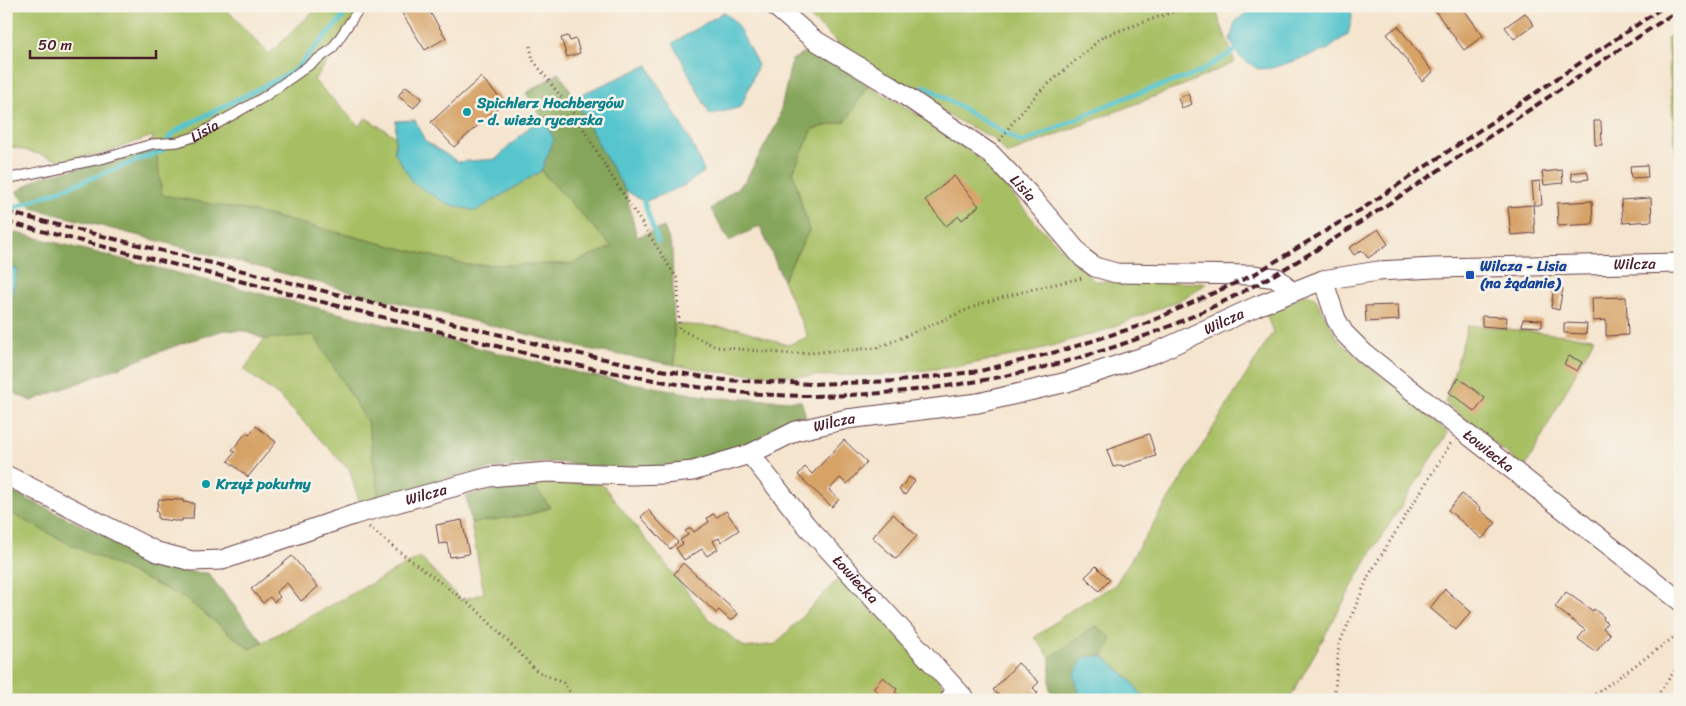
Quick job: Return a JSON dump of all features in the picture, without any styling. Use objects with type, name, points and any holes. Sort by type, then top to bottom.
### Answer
[{"type":"street","name":"Lisia","points":[[775,6],[813,39],[891,86],[992,154],[1083,258],[1095,267],[1116,273],[1253,275],[1277,278],[1290,292]]},
{"type":"street","name":"Wilcza","points":[[6,475],[157,552],[192,561],[222,560],[353,515],[490,477],[548,472],[631,475],[693,471],[750,454],[796,431],[847,419],[978,402],[1067,382],[1155,353],[1290,292],[1323,280],[1378,272],[1434,268],[1680,263]]},
{"type":"street","name":"Łowiecka","points":[[1323,280],[1336,319],[1344,333],[1364,353],[1680,602]]},
{"type":"street","name":"Łowiecka","points":[[750,454],[806,524],[954,696]]},
{"type":"lane","name":"Lisia","points":[[6,179],[105,158],[152,144],[178,142],[194,137],[264,97],[332,49],[361,6]]},
{"type":"path","points":[[1003,138],[1009,127],[1038,93],[1104,36],[1190,6]]},
{"type":"path","points":[[530,46],[533,60],[577,118],[678,280],[679,329],[717,347],[792,354],[877,348],[983,303],[1033,288],[1086,277],[1095,267]]},
{"type":"path","points":[[1334,700],[1340,645],[1368,575],[1460,428]]},
{"type":"path","points":[[353,515],[476,609],[537,671],[563,683],[576,700]]},
{"type":"path","points":[[1587,700],[1680,633]]},
{"type":"path","points":[[1654,700],[1680,663]]},
{"type":"green space","points":[[6,6],[223,6],[269,54],[319,6],[370,6],[314,80],[359,126],[366,118],[395,136],[395,153],[476,211],[541,171],[613,247],[571,264],[468,265],[255,212],[161,195],[156,150],[152,136],[105,153],[63,161],[6,145]]},
{"type":"green space","points":[[798,6],[1214,6],[1235,62],[1184,85],[1007,154],[993,138],[949,116],[865,62],[835,40]]},
{"type":"green space","points":[[1680,31],[1680,178],[1679,178],[1667,38]]},
{"type":"green space","points":[[812,48],[868,85],[846,121],[813,129],[793,172],[809,231],[783,280],[760,226],[729,241],[711,209],[745,181],[778,122],[792,60]]},
{"type":"green space","points":[[559,73],[575,97],[602,151],[625,190],[637,237],[664,227],[672,248],[675,365],[587,349],[351,291],[32,208],[16,192],[41,177],[156,150],[162,195],[255,212],[468,265],[571,264],[612,247],[541,171],[553,139],[526,93]]},
{"type":"green space","points":[[868,85],[936,125],[988,165],[1034,221],[1094,281],[1208,283],[1178,301],[1105,330],[1027,353],[960,366],[883,375],[802,376],[717,372],[675,365],[674,324],[737,328],[788,345],[808,337],[783,280],[809,231],[793,172],[813,129],[846,121]]},
{"type":"green space","points":[[6,232],[21,234],[583,374],[715,398],[801,401],[806,416],[746,444],[693,463],[634,469],[549,462],[490,469],[456,476],[379,498],[368,423],[314,335],[264,339],[244,331],[224,330],[183,343],[31,401],[6,389],[6,317],[18,269],[6,267]]},
{"type":"green space","points":[[1303,295],[1314,296],[1339,341],[1362,362],[1394,385],[1448,433],[1369,556],[1289,700],[1145,700],[1131,680],[1103,656],[1112,639],[1096,626],[1050,658],[1035,637],[1073,609],[1115,585],[1273,332],[1266,314]]},
{"type":"green space","points":[[1468,325],[1594,338],[1525,468],[1445,403]]},
{"type":"green space","points":[[314,335],[368,423],[379,498],[360,505],[350,471],[280,397],[244,370],[264,339]]},
{"type":"green space","points":[[530,481],[602,484],[709,619],[745,648],[776,644],[841,576],[957,700],[6,700],[6,509],[62,540],[183,597],[250,649],[420,557],[461,600],[484,593],[471,523],[528,515],[550,508]]},
{"type":"green space","points":[[530,481],[550,507],[528,515],[471,523],[466,496]]},
{"type":"green space","points":[[6,489],[151,558],[185,572],[208,573],[263,642],[250,649],[183,597],[62,540],[6,511]]},
{"type":"green space","points":[[1096,626],[1112,639],[1103,656],[1084,657],[1079,692],[1087,700],[1057,700],[1050,690],[1050,658]]},
{"type":"water","points":[[1254,6],[1351,6],[1352,18],[1348,34],[1327,50],[1272,68],[1258,69],[1240,57],[1230,40],[1235,22]]},
{"type":"water","points":[[724,12],[736,23],[758,65],[741,107],[710,115],[673,43]]},
{"type":"water","points":[[648,65],[692,144],[704,172],[685,185],[644,202],[625,190],[602,151],[575,97]]},
{"type":"water","points":[[541,116],[554,139],[541,171],[476,211],[447,204],[413,183],[395,153],[396,121],[415,120],[425,141],[458,162],[496,159]]},
{"type":"water","points":[[6,267],[18,269],[6,317]]},
{"type":"water","points":[[1103,656],[1131,680],[1145,700],[1087,700],[1079,692],[1074,675],[1084,657]]},
{"type":"building","points":[[406,6],[426,6],[446,38],[425,50],[400,10]]},
{"type":"building","points":[[1435,6],[1471,6],[1465,11],[1483,36],[1464,50],[1433,8]]},
{"type":"building","points":[[1525,13],[1534,25],[1514,39],[1505,27]]},
{"type":"building","points":[[1398,26],[1433,72],[1422,81],[1387,34]]},
{"type":"building","points":[[568,36],[570,41],[576,39],[580,53],[567,57],[561,38]]},
{"type":"building","name":"Spichlerz Hochbergów - d. wieża rycerska","points":[[481,77],[504,102],[454,147],[431,122]]},
{"type":"building","points":[[406,86],[422,98],[414,108],[398,96]]},
{"type":"building","points":[[1188,94],[1192,104],[1182,108],[1178,98]]},
{"type":"building","points":[[1594,121],[1601,121],[1602,145],[1595,145]]},
{"type":"building","points":[[1647,165],[1648,177],[1631,178],[1630,166]]},
{"type":"building","points":[[1562,170],[1563,183],[1544,185],[1542,172]]},
{"type":"building","points":[[1587,171],[1589,179],[1572,181],[1571,173]]},
{"type":"building","points":[[954,176],[979,206],[962,220],[959,216],[946,226],[925,200]]},
{"type":"building","points":[[1540,181],[1542,205],[1534,205],[1532,182]]},
{"type":"building","points":[[1651,198],[1652,221],[1623,223],[1621,200]]},
{"type":"building","points":[[1592,201],[1593,224],[1558,226],[1557,203]]},
{"type":"building","points":[[1533,205],[1535,233],[1511,235],[1508,207]]},
{"type":"building","points":[[1378,229],[1388,244],[1368,258],[1362,250],[1354,255],[1349,248]]},
{"type":"building","points":[[1554,287],[1563,288],[1559,310],[1551,308]]},
{"type":"building","points":[[1626,297],[1628,335],[1606,336],[1606,320],[1593,321],[1592,298]]},
{"type":"building","points":[[1398,305],[1399,320],[1366,322],[1365,306]]},
{"type":"building","points":[[1482,316],[1507,317],[1506,328],[1482,326]]},
{"type":"building","points":[[1523,319],[1542,320],[1542,327],[1522,326]]},
{"type":"building","points":[[1564,323],[1587,324],[1586,334],[1564,333]]},
{"type":"building","points":[[1569,356],[1582,362],[1577,371],[1564,364]]},
{"type":"building","points":[[1459,378],[1485,398],[1475,412],[1449,392]]},
{"type":"building","points":[[256,426],[276,442],[248,477],[228,461],[235,452],[232,450],[246,433],[249,435]]},
{"type":"building","points":[[1149,434],[1156,456],[1122,467],[1122,465],[1113,467],[1107,450]]},
{"type":"building","points":[[844,440],[867,462],[847,484],[840,478],[829,490],[839,499],[832,507],[798,475],[805,467],[812,474]]},
{"type":"building","points":[[909,477],[915,481],[905,495],[899,490]]},
{"type":"building","points":[[1462,494],[1481,508],[1480,510],[1496,523],[1482,539],[1448,510]]},
{"type":"building","points":[[159,499],[183,500],[183,502],[194,503],[193,519],[175,521],[158,519],[156,511]]},
{"type":"building","points":[[648,510],[678,542],[670,549],[641,517]]},
{"type":"building","points":[[726,511],[739,530],[721,542],[719,538],[713,541],[718,549],[707,556],[702,549],[684,560],[676,548],[683,544],[680,540],[688,535],[685,531],[691,528],[694,532],[709,522],[707,518],[713,514],[717,517]]},
{"type":"building","points":[[893,514],[917,536],[896,559],[872,537]]},
{"type":"building","points":[[462,520],[469,554],[450,557],[447,543],[439,544],[436,525]]},
{"type":"building","points":[[292,556],[318,587],[301,601],[287,583],[276,592],[280,597],[274,602],[270,597],[263,603],[251,589]]},
{"type":"building","points":[[683,563],[738,614],[731,621],[719,610],[716,613],[674,574]]},
{"type":"building","points":[[1096,566],[1110,580],[1099,591],[1085,577]]},
{"type":"building","points":[[1445,589],[1471,612],[1456,630],[1430,608]]},
{"type":"building","points":[[1566,592],[1593,611],[1594,609],[1604,617],[1603,619],[1607,623],[1603,628],[1610,634],[1596,652],[1578,639],[1585,630],[1555,607]]},
{"type":"building","points":[[1018,663],[1039,682],[1033,688],[1038,693],[1031,700],[1004,700],[993,690]]},
{"type":"building","points":[[883,677],[897,689],[895,692],[905,700],[874,700],[880,694],[873,688]]},
{"type":"waterway","points":[[6,211],[162,151],[170,136],[181,128],[294,71],[342,18],[348,6]]},
{"type":"waterway","points":[[924,86],[1022,143],[1124,98],[1196,74],[1241,47]]},
{"type":"waterway","points":[[644,202],[658,242]]},
{"type":"railway","points":[[6,212],[557,349],[642,367],[724,380],[811,384],[899,381],[980,371],[1064,350],[1145,324],[1253,275],[1365,207],[1665,6]]},
{"type":"railway","points":[[6,222],[556,361],[651,380],[747,393],[812,396],[855,395],[941,387],[984,380],[1068,361],[1150,334],[1226,300],[1335,239],[1680,9]]},
{"type":"place","name":"Spichlerz Hochbergów - d. wieża rycerska","points":[[467,112]]},
{"type":"place","name":"Wilcza - Lisia (na żądanie)","points":[[1470,275]]},
{"type":"place","name":"Krzyż pokutny","points":[[206,484]]}]
